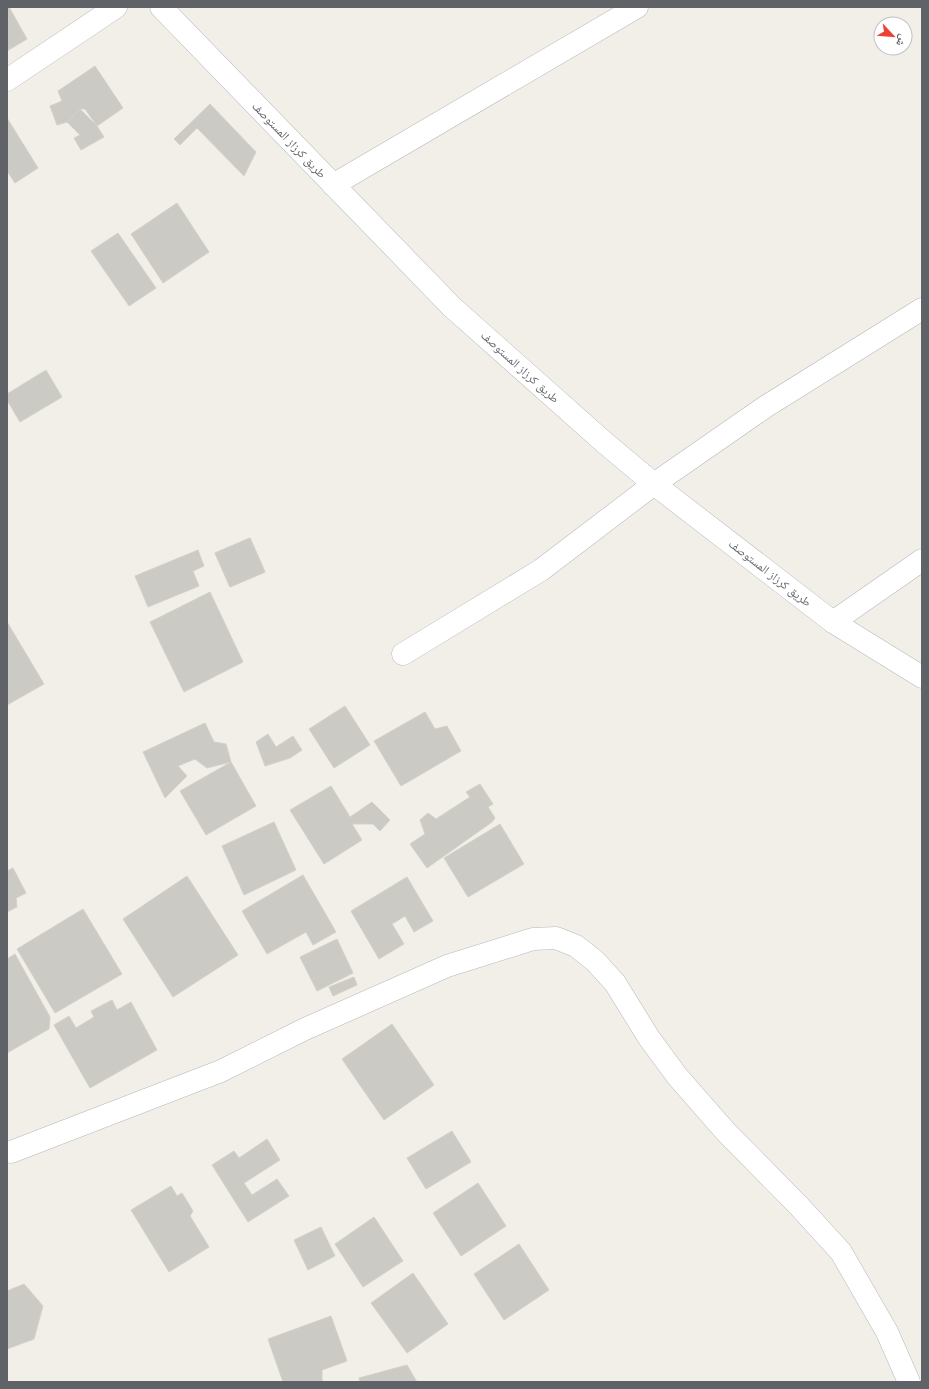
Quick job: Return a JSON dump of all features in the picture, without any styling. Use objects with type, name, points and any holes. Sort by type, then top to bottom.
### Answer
[{"type":"street","points":[[7,80],[116,7]]},
{"type":"street","name":"طريق كرزاز المستوصف","points":[[161,7],[452,308],[654,484],[833,622],[922,677]]},
{"type":"street","points":[[333,185],[637,7]]},
{"type":"street","points":[[403,654],[541,570],[654,484],[765,407],[922,309]]},
{"type":"street","points":[[833,622],[922,560]]},
{"type":"street","points":[[11,1152],[221,1071],[305,1029],[447,966],[533,939],[556,938],[576,946],[595,962],[615,983],[650,1038],[677,1076],[726,1132],[799,1206],[841,1252],[887,1332],[909,1382]]},
{"type":"building","points":[[7,7],[9,7],[27,39],[7,51]]},
{"type":"building","points":[[95,66],[123,108],[97,126],[85,109],[80,109],[67,122],[57,125],[50,106],[62,101],[58,91]]},
{"type":"building","points":[[210,104],[256,152],[244,176],[197,128],[180,145],[174,139]]},
{"type":"building","points":[[80,109],[97,126],[104,137],[81,150],[74,138],[80,135],[67,122]]},
{"type":"building","points":[[7,118],[38,168],[15,183],[7,171]]},
{"type":"building","points":[[177,203],[209,252],[163,283],[131,234]]},
{"type":"building","points":[[118,233],[156,288],[129,306],[91,251]]},
{"type":"building","points":[[46,370],[62,397],[20,422],[7,400],[7,394]]},
{"type":"building","points":[[250,538],[265,572],[230,587],[215,553]]},
{"type":"building","points":[[250,538],[265,572],[230,587],[215,553]]},
{"type":"building","points":[[198,550],[204,566],[193,571],[199,586],[148,607],[135,576]]},
{"type":"building","points":[[210,592],[243,662],[184,692],[150,622]]},
{"type":"building","points":[[7,622],[44,684],[7,705]]},
{"type":"building","points":[[345,706],[370,745],[334,768],[309,729]]},
{"type":"building","points":[[425,712],[435,729],[447,726],[461,751],[401,786],[374,741]]},
{"type":"building","points":[[205,723],[214,742],[226,744],[231,762],[207,768],[195,759],[178,766],[187,776],[165,798],[143,752]]},
{"type":"building","points":[[268,734],[276,747],[293,736],[302,750],[290,758],[265,766],[256,742]]},
{"type":"building","points":[[231,762],[256,806],[206,835],[180,791]]},
{"type":"building","points":[[480,784],[493,804],[488,807],[495,818],[492,822],[427,868],[410,844],[425,834],[420,820],[428,813],[436,819],[470,797],[466,792]]},
{"type":"building","points":[[331,786],[350,817],[372,802],[390,820],[380,831],[373,824],[352,824],[362,840],[324,864],[290,810]]},
{"type":"building","points":[[274,822],[296,870],[244,895],[222,846]]},
{"type":"building","points":[[500,824],[524,864],[468,897],[444,858]]},
{"type":"building","points":[[13,868],[26,893],[16,898],[17,907],[7,912],[7,871]]},
{"type":"building","points":[[303,875],[336,932],[313,945],[306,932],[267,954],[242,911]]},
{"type":"building","points":[[187,876],[238,955],[173,997],[123,919]]},
{"type":"building","points":[[407,877],[433,921],[414,932],[405,916],[392,924],[404,944],[379,959],[351,911]]},
{"type":"building","points":[[83,909],[122,974],[55,1013],[17,949]]},
{"type":"building","points":[[337,939],[353,973],[317,991],[300,957]]},
{"type":"building","points":[[15,954],[50,1017],[49,1029],[7,1053],[7,959]]},
{"type":"building","points":[[354,977],[357,985],[333,996],[329,987]]},
{"type":"building","points":[[112,1000],[117,1010],[131,1002],[157,1050],[90,1088],[54,1025],[69,1016],[76,1028],[94,1017],[91,1011]]},
{"type":"building","points":[[392,1024],[434,1085],[384,1120],[342,1059]]},
{"type":"building","points":[[452,1131],[471,1162],[426,1189],[407,1158]]},
{"type":"building","points":[[267,1139],[280,1160],[244,1183],[252,1195],[277,1179],[289,1196],[248,1222],[212,1165],[234,1151],[239,1158]]},
{"type":"building","points":[[478,1183],[506,1226],[461,1256],[433,1213]]},
{"type":"building","points":[[171,1186],[177,1196],[182,1193],[193,1211],[190,1216],[209,1247],[169,1272],[131,1210]]},
{"type":"building","points":[[374,1217],[403,1261],[363,1287],[335,1244]]},
{"type":"building","points":[[321,1227],[335,1256],[308,1270],[294,1240]]},
{"type":"building","points":[[519,1244],[549,1290],[504,1320],[474,1274]]},
{"type":"building","points":[[413,1273],[448,1324],[407,1353],[371,1303]]},
{"type":"building","points":[[24,1284],[43,1306],[34,1339],[7,1349],[7,1291]]},
{"type":"building","points":[[331,1316],[347,1361],[322,1370],[322,1382],[283,1382],[268,1339]]},
{"type":"building","points":[[407,1365],[417,1382],[360,1382],[359,1378]]}]
